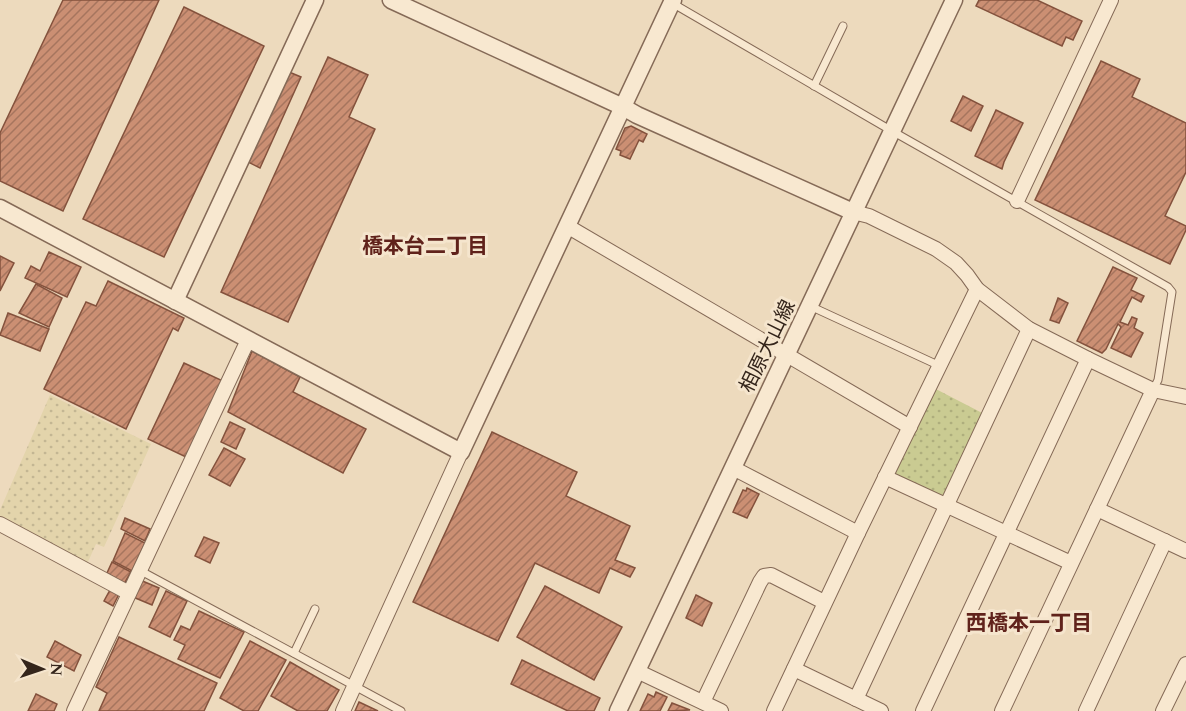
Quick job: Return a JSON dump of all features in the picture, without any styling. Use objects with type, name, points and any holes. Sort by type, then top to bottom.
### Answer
[{"type":"street","points":[[175,301],[315,0]]},
{"type":"street","points":[[391,0],[637,115],[853,212],[869,216],[936,249],[956,263],[977,289],[1029,329],[1153,390],[1186,397]]},
{"type":"street","name":"相原大山線","points":[[618,711],[954,0]]},
{"type":"street","points":[[1017,201],[1111,0]]},
{"type":"street","points":[[343,711],[461,452],[673,2]]},
{"type":"street","points":[[0,208],[461,452]]},
{"type":"street","points":[[567,226],[910,427]]},
{"type":"street","points":[[774,711],[977,289]]},
{"type":"street","points":[[856,699],[1029,329]]},
{"type":"street","points":[[75,711],[248,340]]},
{"type":"street","points":[[923,711],[1088,360]]},
{"type":"street","points":[[1002,711],[1153,390]]},
{"type":"street","points":[[733,468],[858,533]]},
{"type":"street","points":[[885,477],[1071,563]]},
{"type":"street","points":[[1097,509],[1186,551]]},
{"type":"street","points":[[0,524],[129,593]]},
{"type":"street","points":[[1086,711],[1165,541]]},
{"type":"street","points":[[703,702],[764,576],[771,575],[824,603]]},
{"type":"street","points":[[1163,711],[1186,664]]},
{"type":"street","points":[[794,669],[881,711]]},
{"type":"street","points":[[637,671],[721,711]]},
{"type":"lane","points":[[673,2],[892,131],[1168,287],[1172,292],[1158,380],[1153,390]]},
{"type":"lane","points":[[814,86],[843,26]]},
{"type":"lane","points":[[810,306],[940,366]]},
{"type":"lane","points":[[141,571],[401,711]]},
{"type":"lane","points":[[294,653],[315,609]]},
{"type":"shaded area","points":[[50,395],[151,444],[104,547],[96,544],[87,564],[0,517],[0,510]]},
{"type":"green space","points":[[930,386],[988,416],[946,505],[885,477]]},
{"type":"building","points":[[63,0],[159,0],[63,211],[0,181],[0,133]]},
{"type":"building","points":[[979,0],[1037,0],[1082,21],[1073,40],[1066,37],[1062,46],[976,6]]},
{"type":"building","points":[[184,7],[264,46],[164,257],[83,219]]},
{"type":"building","points":[[328,57],[368,75],[349,117],[375,129],[288,322],[221,292]]},
{"type":"building","points":[[1101,61],[1140,79],[1132,97],[1186,123],[1186,172],[1165,216],[1186,226],[1186,230],[1170,264],[1035,200]]},
{"type":"building","points":[[289,72],[301,77],[260,168],[248,162]]},
{"type":"building","points":[[963,96],[983,106],[971,131],[951,121]]},
{"type":"building","points":[[996,110],[1023,123],[1002,169],[975,156]]},
{"type":"building","points":[[631,126],[647,134],[643,142],[639,140],[630,159],[620,155],[621,151],[616,149],[625,128]]},
{"type":"building","points":[[49,252],[81,267],[67,297],[25,278],[31,266],[40,271]]},
{"type":"building","points":[[0,256],[14,263],[0,291]]},
{"type":"building","points":[[1113,267],[1137,278],[1131,290],[1144,296],[1141,302],[1132,297],[1120,322],[1128,325],[1132,317],[1137,319],[1134,328],[1143,333],[1131,357],[1111,348],[1121,327],[1118,324],[1102,353],[1077,341]]},
{"type":"building","points":[[108,281],[184,318],[178,331],[173,328],[126,429],[44,389],[86,302],[96,306]]},
{"type":"building","points":[[36,284],[62,298],[49,327],[19,313]]},
{"type":"building","points":[[1058,298],[1068,303],[1059,323],[1050,320]]},
{"type":"building","points":[[8,313],[49,329],[40,351],[0,335]]},
{"type":"building","points":[[252,351],[300,377],[293,392],[366,429],[343,473],[228,412]]},
{"type":"building","points":[[184,363],[223,381],[186,457],[148,439]]},
{"type":"building","points":[[230,422],[245,429],[236,449],[221,442]]},
{"type":"building","points":[[492,432],[577,472],[566,496],[630,526],[615,560],[635,568],[630,577],[610,568],[599,593],[535,563],[498,641],[413,602]]},
{"type":"building","points":[[224,448],[245,459],[230,486],[209,475]]},
{"type":"building","points":[[747,488],[759,494],[747,518],[733,512],[743,490],[746,491]]},
{"type":"building","points":[[125,518],[150,529],[145,541],[121,529]]},
{"type":"building","points":[[125,533],[145,543],[132,571],[113,561]]},
{"type":"building","points":[[204,537],[219,543],[210,563],[195,556]]},
{"type":"building","points":[[112,562],[131,572],[124,584],[107,573]]},
{"type":"building","points":[[140,580],[159,588],[152,605],[133,597]]},
{"type":"building","points":[[545,586],[622,627],[594,680],[517,637]]},
{"type":"building","points":[[110,590],[119,594],[113,606],[104,601]]},
{"type":"building","points":[[166,591],[187,601],[170,637],[149,627]]},
{"type":"building","points":[[696,595],[712,603],[702,626],[686,618]]},
{"type":"building","points":[[199,611],[244,632],[220,678],[178,659],[185,645],[174,640],[181,626],[190,630]]},
{"type":"building","points":[[119,637],[217,683],[204,711],[99,711],[107,693],[96,687]]},
{"type":"building","points":[[55,641],[81,655],[74,671],[47,657]]},
{"type":"building","points":[[250,641],[286,660],[258,711],[244,711],[220,698]]},
{"type":"building","points":[[522,660],[600,698],[594,711],[568,711],[511,684]]},
{"type":"building","points":[[290,662],[339,690],[327,711],[298,711],[271,696]]},
{"type":"building","points":[[656,692],[667,697],[660,711],[640,711],[648,694],[654,697]]},
{"type":"building","points":[[36,694],[57,704],[54,711],[28,711]]},
{"type":"building","points":[[359,702],[378,711],[355,711]]},
{"type":"building","points":[[672,703],[690,710],[668,711]]},
{"type":"district","name":"橋本台二丁目","points":[[425,246]]},
{"type":"district","name":"西橋本一丁目","points":[[1029,623]]}]
